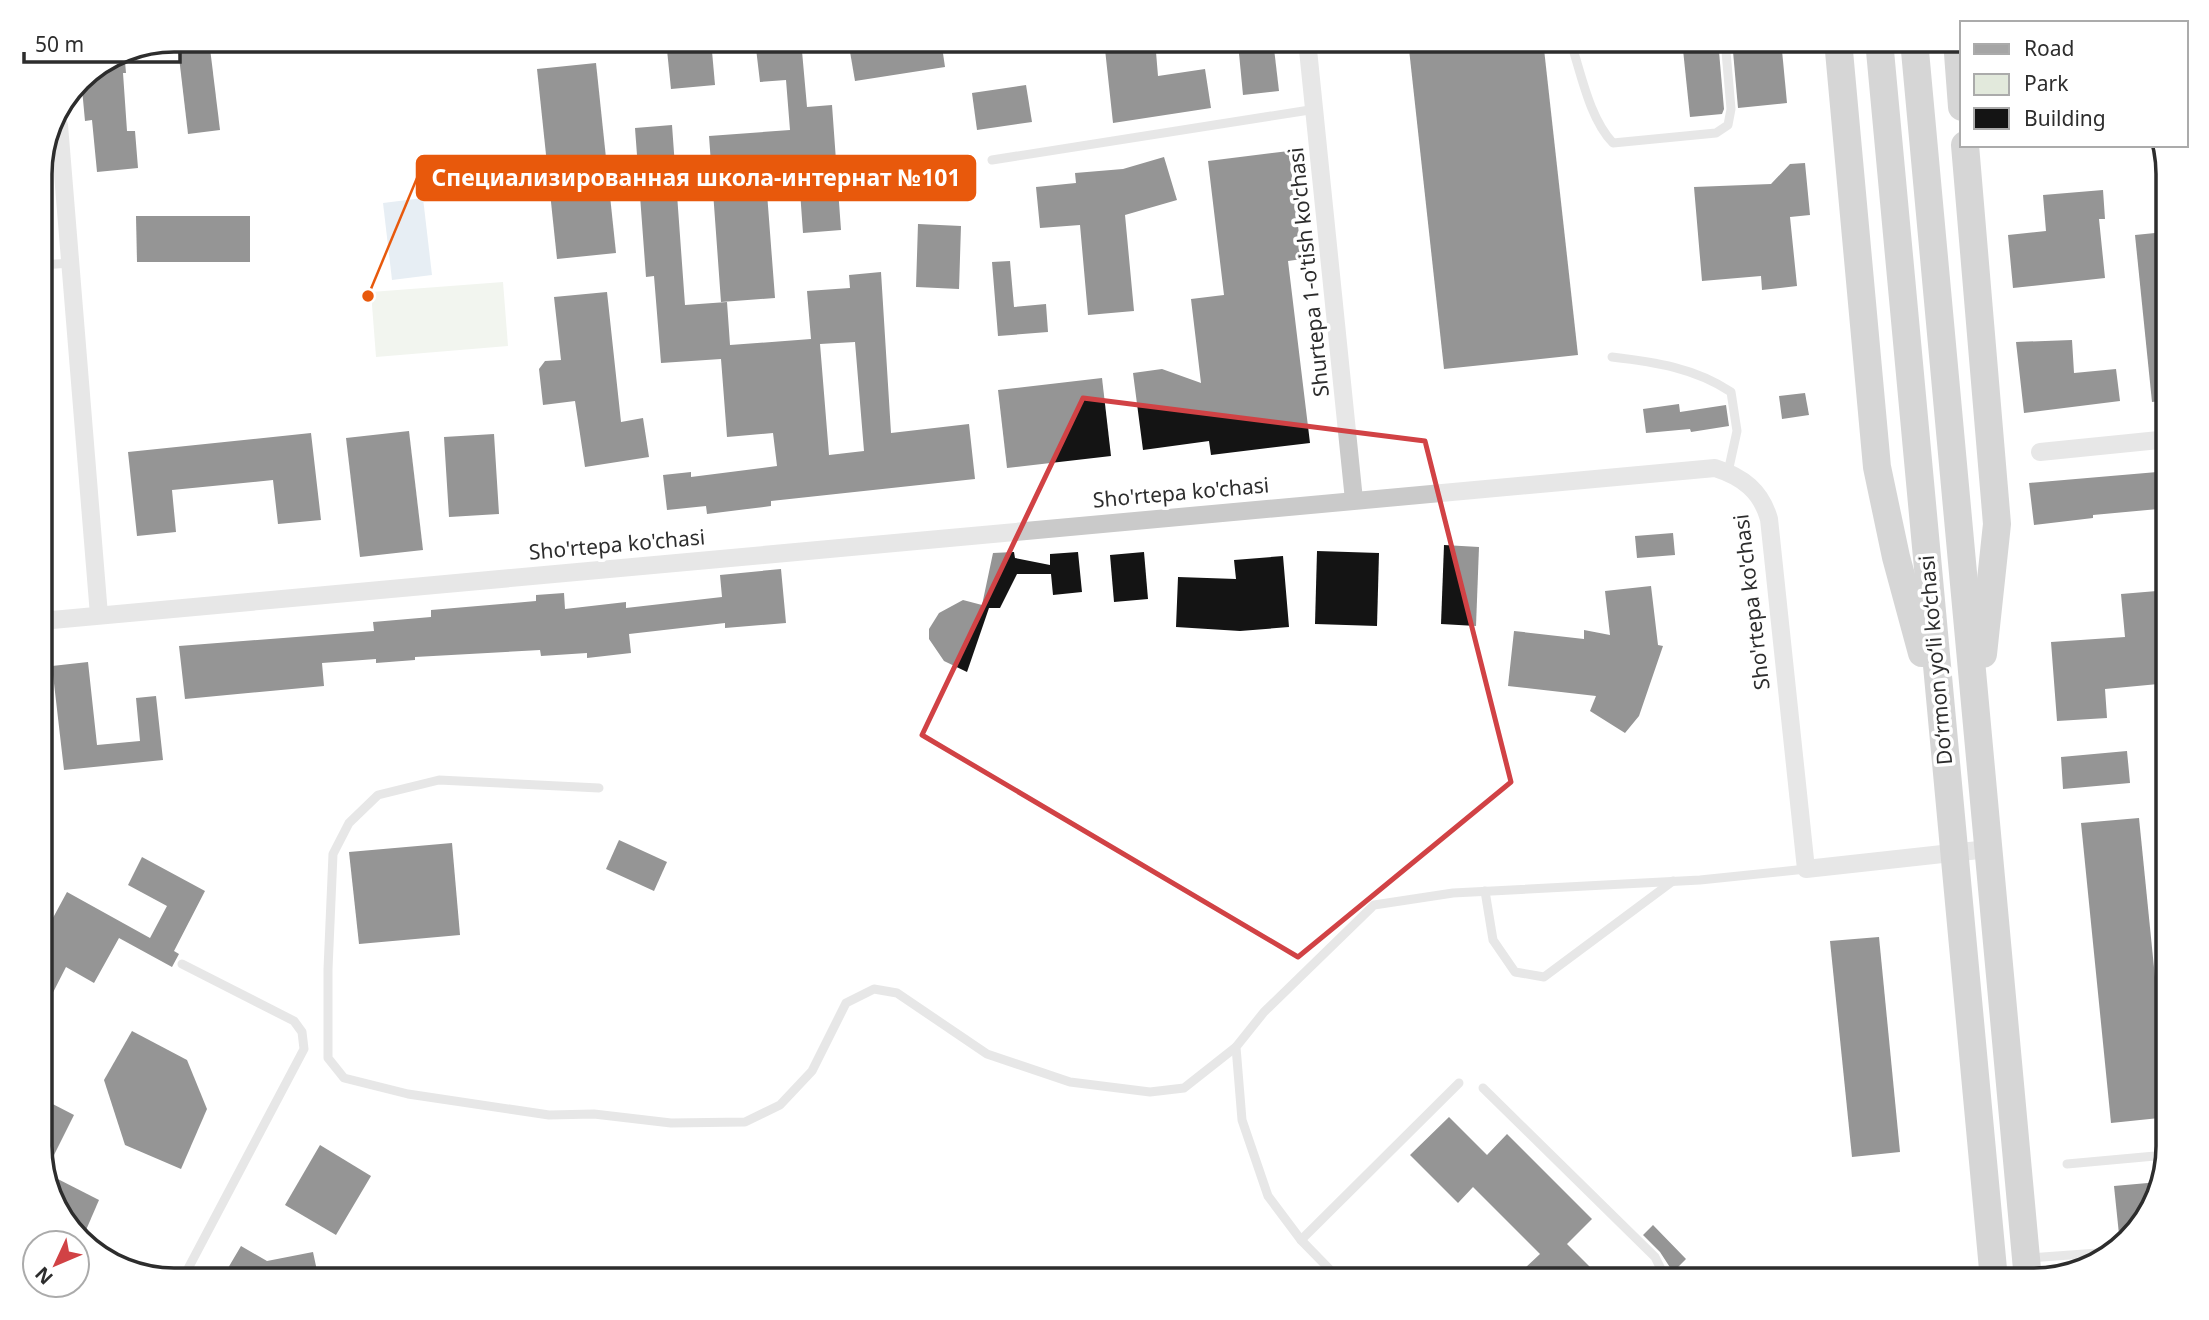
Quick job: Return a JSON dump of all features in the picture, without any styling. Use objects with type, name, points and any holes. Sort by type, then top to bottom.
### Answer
[{"type":"main road","points":[[1839,52],[1877,467],[1896,557],[1942,726]]},
{"type":"main road","name":"Do‘rmon yo‘li ko‘chasi","points":[[1880,52],[1993,1268]]},
{"type":"main road","name":"Do‘rmon yo‘li ko‘chasi","points":[[1915,52],[2027,1268]]},
{"type":"main road","points":[[1958,52],[1960,80]]},
{"type":"main road","points":[[1965,147],[1997,524],[1977,722]]},
{"type":"street","name":"Shurtepa 1-o'tish ko'chasi","points":[[1309,52],[1353,500]]},
{"type":"street","points":[[60,135],[99,615]]},
{"type":"street","points":[[2040,452],[2156,440]]},
{"type":"street","name":"Sho'rtepa ko'chasi","points":[[53,620],[1703,466],[1727,471],[1755,491],[1769,519],[1806,869]]},
{"type":"street","points":[[1806,869],[1988,849]]},
{"type":"lane","points":[[1574,52],[1606,135],[1614,143],[1716,133],[1728,125],[1731,108],[1726,52]]},
{"type":"lane","points":[[992,160],[1316,109]]},
{"type":"lane","points":[[53,264],[71,263]]},
{"type":"lane","points":[[1612,357],[1652,362],[1706,375],[1731,392],[1737,432],[1727,471]]},
{"type":"lane","points":[[599,788],[439,780],[377,795],[349,823],[333,854],[328,969],[328,1058],[344,1078],[408,1094],[549,1115],[594,1114],[671,1123],[745,1122],[780,1105],[811,1071],[846,1003],[874,989],[897,993],[987,1054],[1070,1082],[1150,1091],[1184,1088],[1236,1047],[1264,1012],[1374,905],[1485,891],[1806,869]]},
{"type":"lane","points":[[1485,891],[1493,940],[1515,972],[1544,977],[1675,880]]},
{"type":"lane","points":[[182,964],[294,1021],[302,1032],[304,1049],[188,1268]]},
{"type":"lane","points":[[1236,1047],[1242,1120],[1268,1196],[1301,1240],[1328,1268]]},
{"type":"lane","points":[[1301,1240],[1459,1083]]},
{"type":"lane","points":[[1483,1088],[1655,1257],[1660,1268]]},
{"type":"lane","points":[[2067,1164],[2155,1156]]},
{"type":"lane","points":[[2032,1268],[2080,1258]]},
{"type":"highlighted area","points":[[1083,398],[1425,441],[1511,782],[1298,957],[922,735]]},
{"type":"green space","points":[[503,282],[508,346],[376,357],[371,292]]},
{"type":"water","points":[[423,198],[432,275],[392,280],[383,203]]},
{"type":"building","points":[[178,52],[210,52],[220,130],[188,134]]},
{"type":"building","points":[[667,52],[712,52],[715,85],[671,89]]},
{"type":"building","points":[[756,52],[802,52],[807,107],[832,105],[841,230],[803,233],[799,177],[766,180],[775,298],[721,302],[709,136],[790,130],[786,80],[760,82]]},
{"type":"building","points":[[850,52],[943,52],[945,67],[855,81]]},
{"type":"building","points":[[1105,52],[1156,52],[1158,76],[1205,69],[1211,108],[1113,123]]},
{"type":"building","points":[[1239,52],[1274,52],[1279,91],[1243,95]]},
{"type":"building","points":[[1409,52],[1544,52],[1578,355],[1444,369]]},
{"type":"building","points":[[1683,52],[1719,52],[1724,109],[1722,114],[1690,117]]},
{"type":"building","points":[[1733,52],[1782,52],[1787,103],[1738,108]]},
{"type":"building","points":[[125,63],[126,73],[123,73],[127,131],[135,131],[138,168],[97,172],[92,120],[85,121],[83,95],[94,83]]},
{"type":"building","points":[[596,63],[616,253],[557,259],[537,69]]},
{"type":"building","points":[[1026,85],[1032,122],[977,130],[972,93]]},
{"type":"building","points":[[672,125],[685,305],[727,302],[730,345],[811,339],[807,291],[850,288],[849,275],[881,272],[891,433],[969,424],[975,479],[771,501],[771,506],[707,514],[706,506],[667,510],[663,475],[691,472],[691,477],[777,466],[773,433],[727,437],[721,359],[661,363],[654,276],[646,277],[635,128]],"holes":[[[855,342],[864,451],[829,455],[820,344]]]},
{"type":"building","points":[[1289,151],[1302,259],[1288,261],[1310,443],[1211,455],[1209,441],[1143,450],[1133,373],[1162,369],[1201,383],[1191,299],[1224,295],[1208,161]]},
{"type":"building","points":[[1164,157],[1177,200],[1125,215],[1134,311],[1088,315],[1080,225],[1040,228],[1036,187],[1076,183],[1075,173],[1123,169]]},
{"type":"building","points":[[1805,163],[1810,215],[1790,217],[1797,286],[1762,290],[1761,276],[1702,281],[1694,187],[1771,184],[1790,164]]},
{"type":"building","points":[[2103,190],[2105,219],[2099,219],[2105,278],[2013,288],[2008,235],[2046,231],[2043,195]]},
{"type":"building","points":[[136,216],[250,216],[250,262],[137,262]]},
{"type":"building","points":[[918,224],[961,226],[959,289],[916,287]]},
{"type":"building","points":[[2156,233],[2156,402],[2152,402],[2135,235]]},
{"type":"building","points":[[1010,261],[1014,307],[1046,304],[1048,332],[998,336],[992,262]]},
{"type":"building","points":[[607,292],[621,422],[643,418],[649,457],[585,467],[575,401],[543,405],[539,369],[545,361],[561,360],[554,297]]},
{"type":"building","points":[[2072,340],[2074,373],[2116,369],[2120,401],[2024,413],[2016,342]]},
{"type":"building","points":[[1102,378],[1111,456],[1007,468],[998,390]]},
{"type":"building","points":[[1805,393],[1809,415],[1782,419],[1779,396]]},
{"type":"building","points":[[1679,404],[1680,412],[1726,405],[1729,426],[1691,432],[1690,429],[1646,433],[1643,409]]},
{"type":"building","points":[[409,431],[423,550],[360,557],[346,438]]},
{"type":"building","points":[[311,433],[321,520],[278,524],[273,480],[172,490],[176,532],[137,536],[128,452]]},
{"type":"building","points":[[494,434],[499,514],[449,517],[444,437]]},
{"type":"building","points":[[2156,472],[2156,509],[2093,515],[2093,518],[2034,525],[2029,483]]},
{"type":"building","points":[[1673,533],[1675,555],[1637,558],[1635,536]]},
{"type":"building","points":[[1444,545],[1479,547],[1476,626],[1441,624]]},
{"type":"building","points":[[1317,551],[1379,553],[1377,626],[1315,624]]},
{"type":"building","points":[[1014,552],[1015,558],[1050,565],[1050,554],[1078,552],[1082,592],[1053,595],[1051,574],[1017,574],[1000,608],[989,608],[967,672],[944,661],[929,639],[929,629],[939,613],[963,600],[982,605],[993,553]]},
{"type":"building","points":[[1144,552],[1148,599],[1114,602],[1110,555]]},
{"type":"building","points":[[1283,556],[1289,627],[1240,631],[1176,627],[1178,577],[1236,579],[1234,560]]},
{"type":"building","points":[[781,569],[786,623],[725,628],[725,623],[629,634],[631,653],[587,658],[587,653],[541,656],[540,650],[415,657],[415,660],[376,663],[376,659],[322,663],[324,686],[185,699],[179,646],[374,631],[373,622],[431,617],[431,610],[536,601],[536,595],[564,593],[565,609],[626,602],[626,608],[722,597],[720,575]]},
{"type":"building","points":[[1651,586],[1658,645],[1663,646],[1639,716],[1625,733],[1590,711],[1596,696],[1508,686],[1514,631],[1584,639],[1584,630],[1610,635],[1605,591]]},
{"type":"building","points":[[2156,591],[2156,684],[2105,689],[2107,718],[2057,721],[2051,642],[2125,637],[2121,594]]},
{"type":"building","points":[[88,662],[97,745],[140,741],[136,698],[156,696],[163,760],[64,770],[53,666]]},
{"type":"building","points":[[2127,751],[2130,783],[2063,789],[2061,757]]},
{"type":"building","points":[[2139,818],[2156,987],[2156,1118],[2111,1123],[2081,823]]},
{"type":"building","points":[[619,840],[667,862],[654,891],[606,869]]},
{"type":"building","points":[[452,843],[460,935],[359,944],[349,852]]},
{"type":"building","points":[[142,857],[205,891],[174,951],[179,954],[172,967],[119,938],[94,983],[66,967],[53,992],[53,918],[67,892],[150,938],[167,906],[128,885]]},
{"type":"building","points":[[1879,937],[1900,1152],[1852,1157],[1830,941]]},
{"type":"building","points":[[132,1031],[187,1060],[207,1109],[181,1169],[125,1145],[104,1080]]},
{"type":"building","points":[[53,1104],[74,1115],[53,1156]]},
{"type":"building","points":[[1449,1117],[1487,1155],[1507,1134],[1592,1219],[1567,1244],[1591,1268],[1525,1268],[1540,1254],[1473,1187],[1458,1203],[1410,1155]]},
{"type":"building","points":[[320,1145],[371,1176],[336,1235],[285,1205]]},
{"type":"building","points":[[57,1179],[99,1200],[86,1229],[73,1214]]},
{"type":"building","points":[[2150,1183],[2140,1207],[2119,1234],[2114,1186]]},
{"type":"building","points":[[1653,1225],[1686,1259],[1677,1268],[1670,1268],[1660,1252],[1643,1235]]},
{"type":"building","points":[[241,1246],[267,1261],[313,1252],[316,1268],[228,1268]]},
{"type":"place","name":"Специализированная школа-интернат №101","points":[[368,296]]}]
